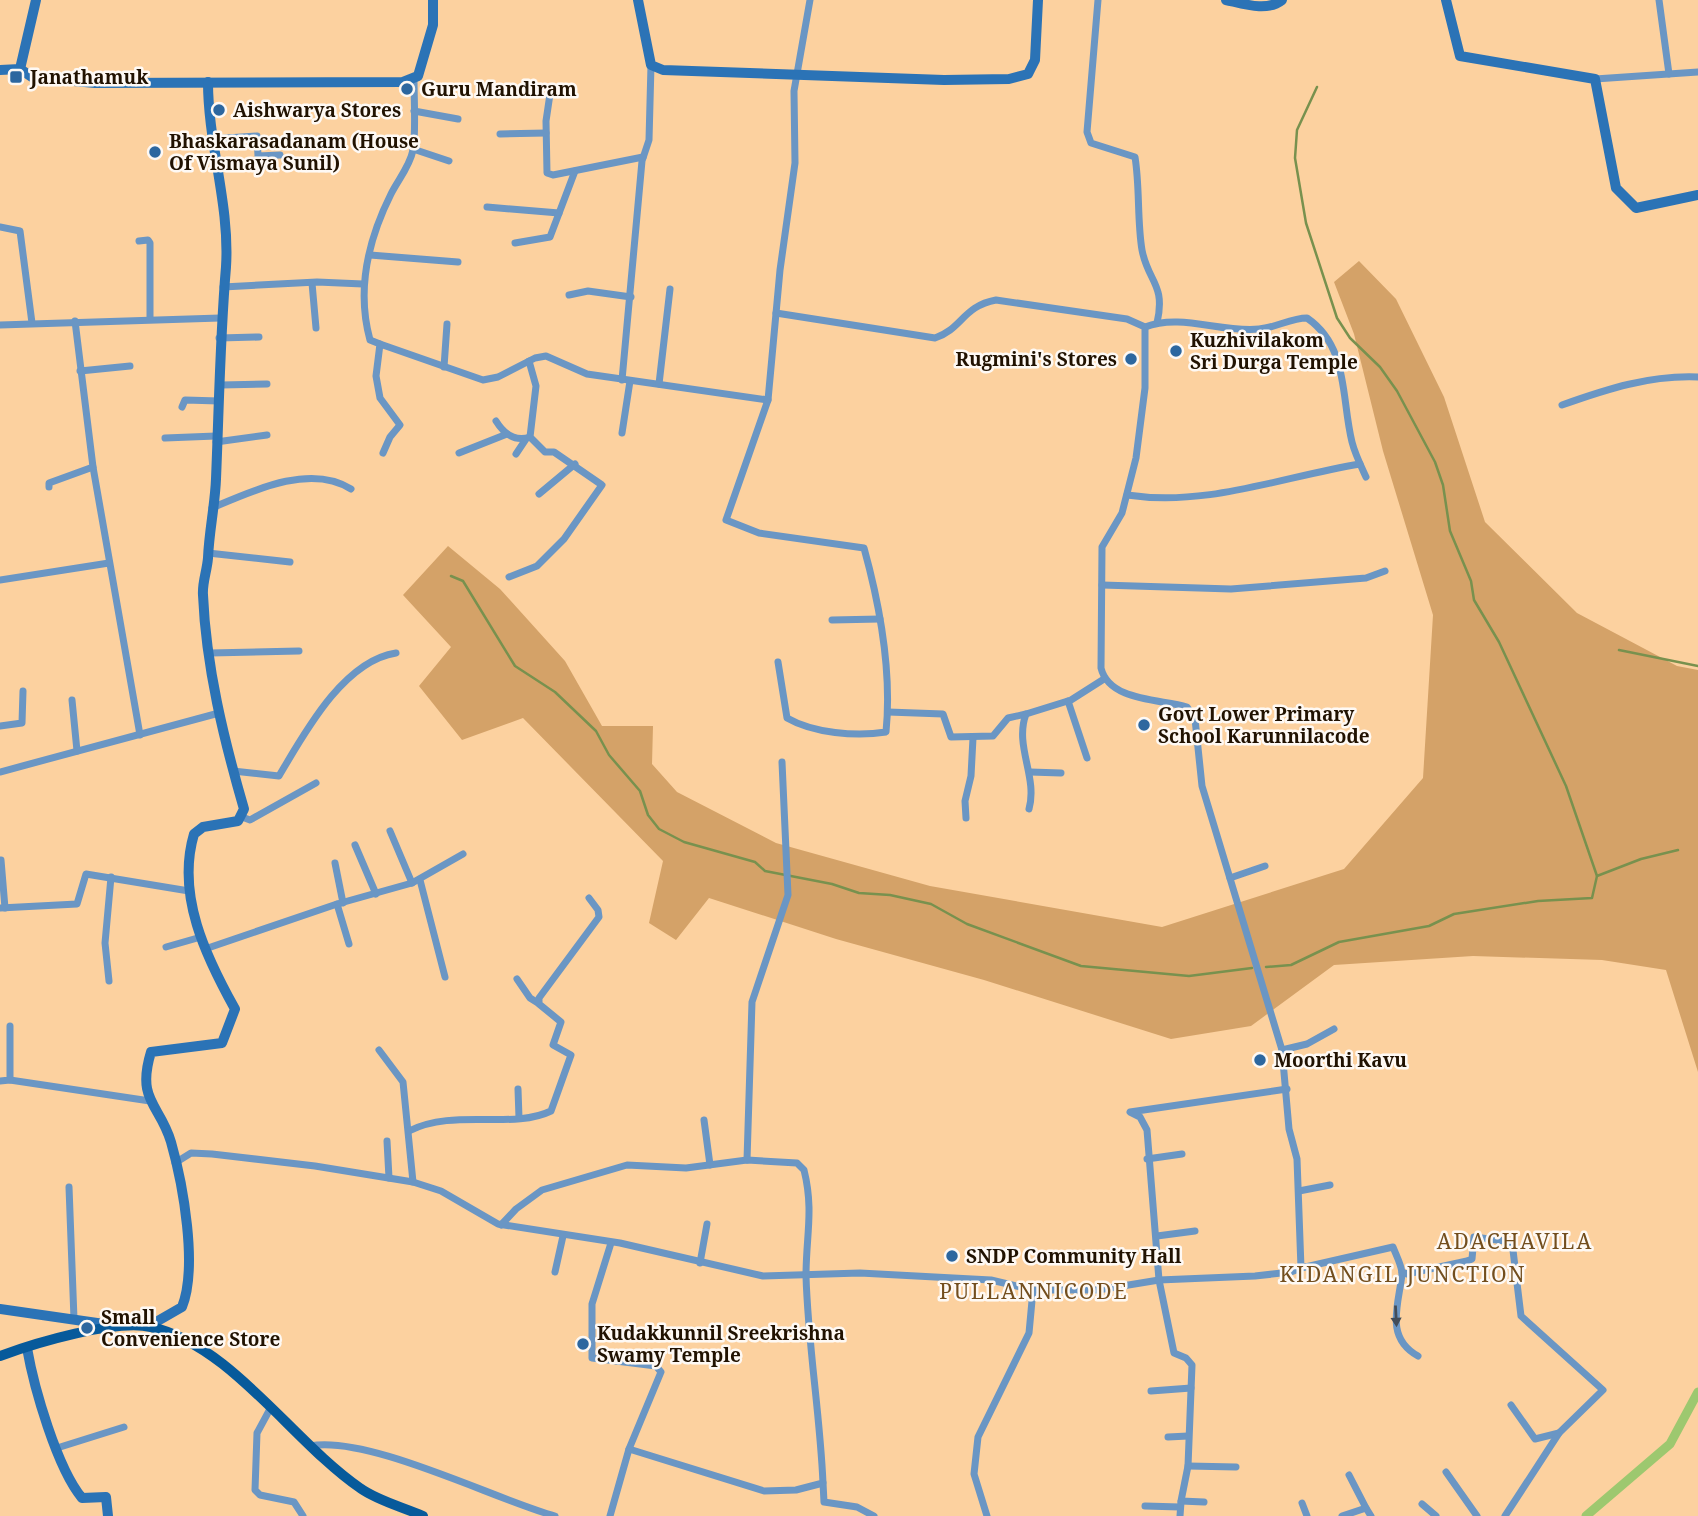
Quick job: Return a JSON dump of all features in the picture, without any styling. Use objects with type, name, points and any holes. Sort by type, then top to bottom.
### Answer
[{"type":"main road","points":[[20,68],[36,0]]},
{"type":"main road","points":[[0,70],[20,68],[32,77],[95,83],[309,84],[414,80],[418,76],[433,25],[433,0]]},
{"type":"main road","points":[[638,0],[651,65],[663,70],[944,80],[1009,79],[1028,74],[1035,60],[1038,0]]},
{"type":"main road","points":[[1226,0],[1254,6],[1276,5],[1282,0]]},
{"type":"main road","points":[[1446,0],[1460,57],[1595,79],[1616,188],[1636,208],[1698,195]]},
{"type":"main road","points":[[149,1326],[182,1307],[186,1298],[187,1241],[171,1140],[150,1101],[144,1074],[151,1052],[222,1044],[235,1009],[205,949],[189,891],[189,858],[194,834],[203,827],[238,821],[244,809],[219,713],[202,593],[216,481],[216,439],[221,385],[219,338],[226,267],[224,218],[212,139],[208,82]]},
{"type":"main road","points":[[0,1309],[119,1326],[149,1326],[179,1336],[216,1358],[310,1446],[361,1489],[423,1516]]},
{"type":"main road","points":[[0,1356],[119,1326]]},
{"type":"main road","points":[[27,1348],[32,1374],[57,1448],[74,1488],[82,1498],[106,1497],[108,1516]]},
{"type":"street","points":[[778,662],[787,718],[798,724],[875,734],[886,732],[888,712],[880,619],[864,548],[759,533],[726,520],[768,400],[795,163],[793,116],[796,74],[810,0]]},
{"type":"street","points":[[1098,0],[1087,132],[1091,143],[1135,157],[1142,250],[1147,267],[1158,283],[1161,306],[1157,323]]},
{"type":"street","points":[[1659,0],[1669,74]]},
{"type":"street","points":[[622,433],[643,157],[649,140],[651,65]]},
{"type":"street","points":[[1595,79],[1698,72]]},
{"type":"street","points":[[414,80],[414,149],[374,229],[363,284],[370,340],[474,378],[489,380],[529,361],[548,357],[574,371],[768,400]]},
{"type":"street","points":[[550,94],[546,133],[547,173],[553,175],[643,157]]},
{"type":"street","points":[[414,111],[458,119]]},
{"type":"street","points":[[500,134],[546,133]]},
{"type":"street","points":[[212,139],[257,136],[258,156],[280,155]]},
{"type":"street","points":[[414,149],[449,161]]},
{"type":"street","points":[[515,243],[550,237],[575,171]]},
{"type":"street","points":[[486,207],[559,213]]},
{"type":"street","points":[[0,227],[20,231],[32,323]]},
{"type":"street","points":[[139,241],[148,240],[150,243],[150,318]]},
{"type":"street","points":[[370,255],[458,262]]},
{"type":"street","points":[[312,283],[316,328]]},
{"type":"street","points":[[222,287],[363,284]]},
{"type":"street","points":[[659,384],[670,289]]},
{"type":"street","points":[[569,295],[588,291],[631,297]]},
{"type":"street","points":[[776,313],[935,338],[946,334],[978,303],[996,300],[1127,319],[1145,327],[1157,323],[1258,330],[1298,318],[1307,318],[1327,337],[1340,361],[1352,443],[1366,477]]},
{"type":"street","points":[[0,325],[150,318],[220,318]]},
{"type":"street","points":[[75,321],[93,467],[140,735]]},
{"type":"street","points":[[444,367],[447,324]]},
{"type":"street","points":[[1145,327],[1145,388],[1136,458],[1122,513],[1102,547],[1104,679],[1116,690],[1186,707],[1195,719],[1202,786],[1282,1050],[1289,1129],[1297,1159],[1301,1268]]},
{"type":"street","points":[[219,338],[259,337]]},
{"type":"street","points":[[380,344],[376,376],[380,398],[400,425],[390,437],[383,453]]},
{"type":"street","points":[[516,454],[528,438],[536,386],[529,361]]},
{"type":"street","points":[[80,371],[130,366]]},
{"type":"street","points":[[1562,405],[1622,385],[1660,378],[1698,377]]},
{"type":"street","points":[[221,385],[267,384]]},
{"type":"street","points":[[182,407],[185,400],[219,401]]},
{"type":"street","points":[[496,421],[507,434]]},
{"type":"street","points":[[459,453],[507,434],[528,438],[545,452],[554,452],[600,482],[601,488],[564,539],[537,566],[509,577]]},
{"type":"street","points":[[165,438],[216,439],[267,435]]},
{"type":"street","points":[[538,494],[575,464]]},
{"type":"street","points":[[1127,495],[1177,500],[1233,493],[1293,476],[1360,464]]},
{"type":"street","points":[[48,487],[50,483],[93,467]]},
{"type":"street","points":[[211,509],[238,497],[309,477],[325,477],[351,489]]},
{"type":"street","points":[[208,553],[290,562]]},
{"type":"street","points":[[0,580],[109,563]]},
{"type":"street","points":[[1102,585],[1231,589],[1366,578],[1385,571]]},
{"type":"street","points":[[832,620],[880,619]]},
{"type":"street","points":[[210,653],[299,651]]},
{"type":"street","points":[[233,771],[279,776],[329,699],[367,662],[396,653]]},
{"type":"street","points":[[888,712],[943,714],[951,737],[993,736],[1008,718],[1068,701],[1104,679]]},
{"type":"street","points":[[0,726],[22,723],[23,691]]},
{"type":"street","points":[[72,699],[77,751]]},
{"type":"street","points":[[1068,701],[1087,758]]},
{"type":"street","points":[[0,772],[219,713]]},
{"type":"street","points":[[1026,714],[1023,754],[1030,772],[1029,809]]},
{"type":"street","points":[[966,818],[965,801],[971,776],[973,738]]},
{"type":"street","points":[[747,1160],[752,1002],[788,895],[782,762]]},
{"type":"street","points":[[1030,772],[1061,773]]},
{"type":"street","points":[[242,817],[250,820],[316,783]]},
{"type":"street","points":[[390,831],[416,882],[445,977]]},
{"type":"street","points":[[355,845],[376,894]]},
{"type":"street","points":[[205,949],[340,903],[416,882],[463,854]]},
{"type":"street","points":[[1,860],[3,908],[76,904],[81,900],[86,874],[189,891]]},
{"type":"street","points":[[335,863],[349,944]]},
{"type":"street","points":[[1230,878],[1265,866]]},
{"type":"street","points":[[109,981],[105,943],[111,877]]},
{"type":"street","points":[[538,1003],[576,943],[598,917],[598,910],[589,898]]},
{"type":"street","points":[[166,947],[201,937]]},
{"type":"street","points":[[409,1131],[421,1125],[451,1120],[519,1118],[551,1111],[571,1059],[568,1051],[553,1045],[561,1022],[530,998],[517,979]]},
{"type":"street","points":[[10,1026],[10,1080]]},
{"type":"street","points":[[1282,1050],[1307,1044],[1334,1029]]},
{"type":"street","points":[[379,1050],[402,1082],[413,1182]]},
{"type":"street","points":[[0,1081],[10,1080],[150,1101]]},
{"type":"street","points":[[518,1089],[519,1118]]},
{"type":"street","points":[[1180,1516],[1188,1466],[1192,1365],[1174,1353],[1159,1280],[1157,1236],[1144,1122],[1130,1112],[1287,1089]]},
{"type":"street","points":[[705,1120],[710,1165]]},
{"type":"street","points":[[387,1141],[389,1178]]},
{"type":"street","points":[[175,1164],[191,1153],[212,1154],[413,1182],[441,1191],[501,1225],[611,1244],[620,1243],[763,1276],[860,1273],[991,1280],[1033,1290],[1098,1290],[1159,1280],[1255,1276],[1393,1247],[1402,1272],[1395,1307],[1396,1323],[1407,1350],[1418,1356]]},
{"type":"street","points":[[1147,1159],[1182,1154]]},
{"type":"street","points":[[501,1225],[542,1190],[626,1166],[686,1168],[747,1160],[797,1163],[804,1170],[811,1206],[806,1275],[820,1417],[824,1502],[857,1507],[874,1516]]},
{"type":"street","points":[[1299,1191],[1330,1185]]},
{"type":"street","points":[[69,1187],[75,1320]]},
{"type":"street","points":[[700,1263],[707,1224]]},
{"type":"street","points":[[1157,1236],[1195,1231]]},
{"type":"street","points":[[555,1272],[563,1236]]},
{"type":"street","points":[[1402,1272],[1407,1274],[1472,1259],[1474,1237],[1512,1242],[1521,1316],[1603,1390],[1559,1433],[1505,1516]]},
{"type":"street","points":[[610,1516],[629,1449],[661,1372],[656,1366],[592,1358],[592,1304],[611,1244]]},
{"type":"street","points":[[987,1516],[974,1474],[978,1437],[1029,1333],[1033,1290]]},
{"type":"street","points":[[1150,1391],[1191,1388]]},
{"type":"street","points":[[1511,1405],[1535,1439],[1559,1433]]},
{"type":"street","points":[[270,1409],[257,1433],[255,1490],[260,1495],[293,1502],[303,1516]]},
{"type":"street","points":[[57,1448],[124,1427]]},
{"type":"street","points":[[1168,1437],[1188,1436]]},
{"type":"street","points":[[310,1446],[328,1443],[406,1462],[555,1516]]},
{"type":"street","points":[[629,1449],[764,1491],[796,1490],[823,1483]]},
{"type":"street","points":[[1188,1466],[1236,1467]]},
{"type":"street","points":[[1446,1472],[1477,1516]]},
{"type":"street","points":[[1349,1475],[1371,1516]]},
{"type":"street","points":[[1145,1506],[1204,1502]]},
{"type":"street","points":[[1302,1503],[1307,1516]]},
{"type":"street","points":[[1422,1504],[1436,1516]]},
{"type":"street","points":[[1342,1516],[1366,1508]]},
{"type":"shaded area","points":[[1359,261],[1396,299],[1444,397],[1485,522],[1577,613],[1677,666],[1698,670],[1698,1072],[1666,970],[1602,960],[1473,956],[1334,965],[1251,1026],[1171,1039],[984,980],[836,939],[709,898],[676,940],[649,923],[663,861],[523,718],[462,740],[419,686],[451,647],[403,595],[448,546],[500,589],[565,661],[602,726],[653,726],[652,764],[677,792],[776,843],[930,886],[1162,927],[1344,869],[1423,778],[1433,615],[1383,451],[1354,334],[1334,282]]},
{"type":"waterway","points":[[1317,87],[1297,130],[1295,158],[1306,223],[1337,318],[1350,338],[1380,367],[1397,391],[1435,462],[1443,485],[1450,531],[1471,581],[1474,600],[1499,642],[1566,786],[1597,876]]},
{"type":"waterway","points":[[451,576],[463,581],[515,666],[555,692],[596,731],[609,755],[640,791],[648,815],[659,829],[684,842],[755,862],[765,871],[832,884],[859,893],[890,895],[931,904],[967,924],[1081,966],[1189,976],[1252,968]]},
{"type":"waterway","points":[[1619,650],[1698,666]]},
{"type":"waterway","points":[[1266,967],[1291,965],[1339,942],[1429,926],[1454,914],[1538,901],[1592,898],[1597,876],[1641,859],[1678,850]]},
{"type":"waterway","points":[[1586,1516],[1670,1444],[1698,1392]]},
{"type":"place","name":"Janathamuk","points":[[16,77]]},
{"type":"place","name":"Guru Mandiram","points":[[407,89]]},
{"type":"place","name":"Aishwarya Stores","points":[[219,110]]},
{"type":"place","name":"Bhaskarasadanam (House Of Vismaya Sunil)","points":[[155,152]]},
{"type":"place","name":"Kuzhivilakom Sri Durga Temple","points":[[1176,351]]},
{"type":"place","name":"Rugmini's Stores","points":[[1131,359]]},
{"type":"place","name":"Govt Lower Primary School Karunnilacode","points":[[1144,725]]},
{"type":"place","name":"Moorthi Kavu","points":[[1260,1060]]},
{"type":"place","name":"SNDP Community Hall","points":[[952,1256]]},
{"type":"place","name":"Small Convenience Store","points":[[87,1328]]},
{"type":"place","name":"Kudakkunnil Sreekrishna Swamy Temple","points":[[583,1344]]},
{"type":"district","name":"ADACHAVILA","points":[[1515,1242]]},
{"type":"district","name":"KIDANGIL JUNCTION","points":[[1403,1275]]},
{"type":"district","name":"PULLANNICODE","points":[[1034,1292]]}]
